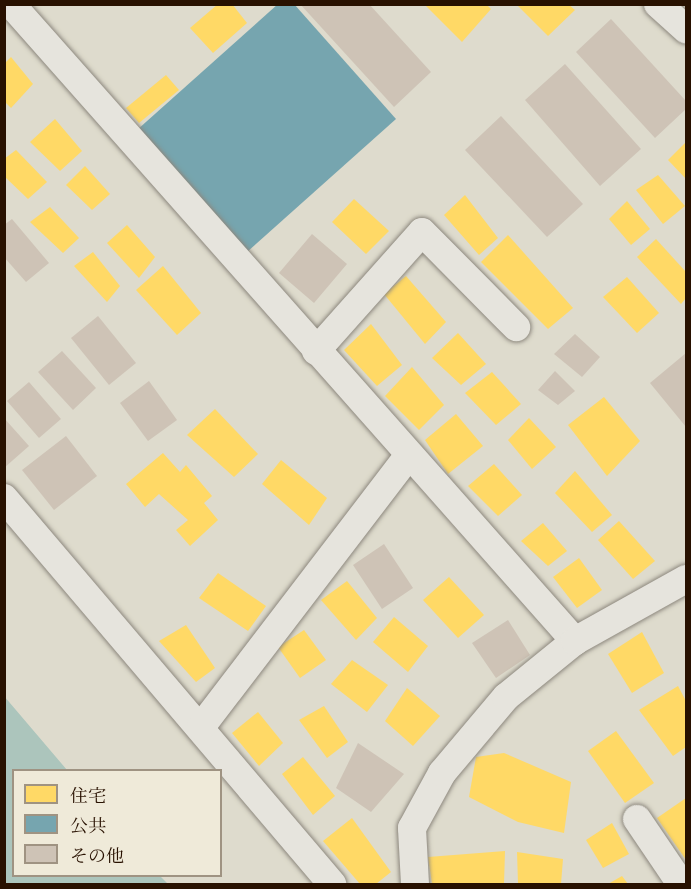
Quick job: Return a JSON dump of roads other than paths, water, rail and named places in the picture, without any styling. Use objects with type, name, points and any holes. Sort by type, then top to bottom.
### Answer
[{"type":"street","points":[[11,4],[575,641]]},
{"type":"street","points":[[658,4],[687,29]]},
{"type":"street","points":[[316,351],[422,232],[516,327]]},
{"type":"street","points":[[201,727],[409,455]]},
{"type":"street","points":[[4,498],[201,727],[332,885]]},
{"type":"street","points":[[415,885],[412,828],[442,773],[506,697],[575,641],[687,579]]},
{"type":"street","points":[[637,819],[681,885]]},
{"type":"water","points":[[4,696],[66,769],[12,769],[12,877],[161,877],[168,884],[5,884]]}]
